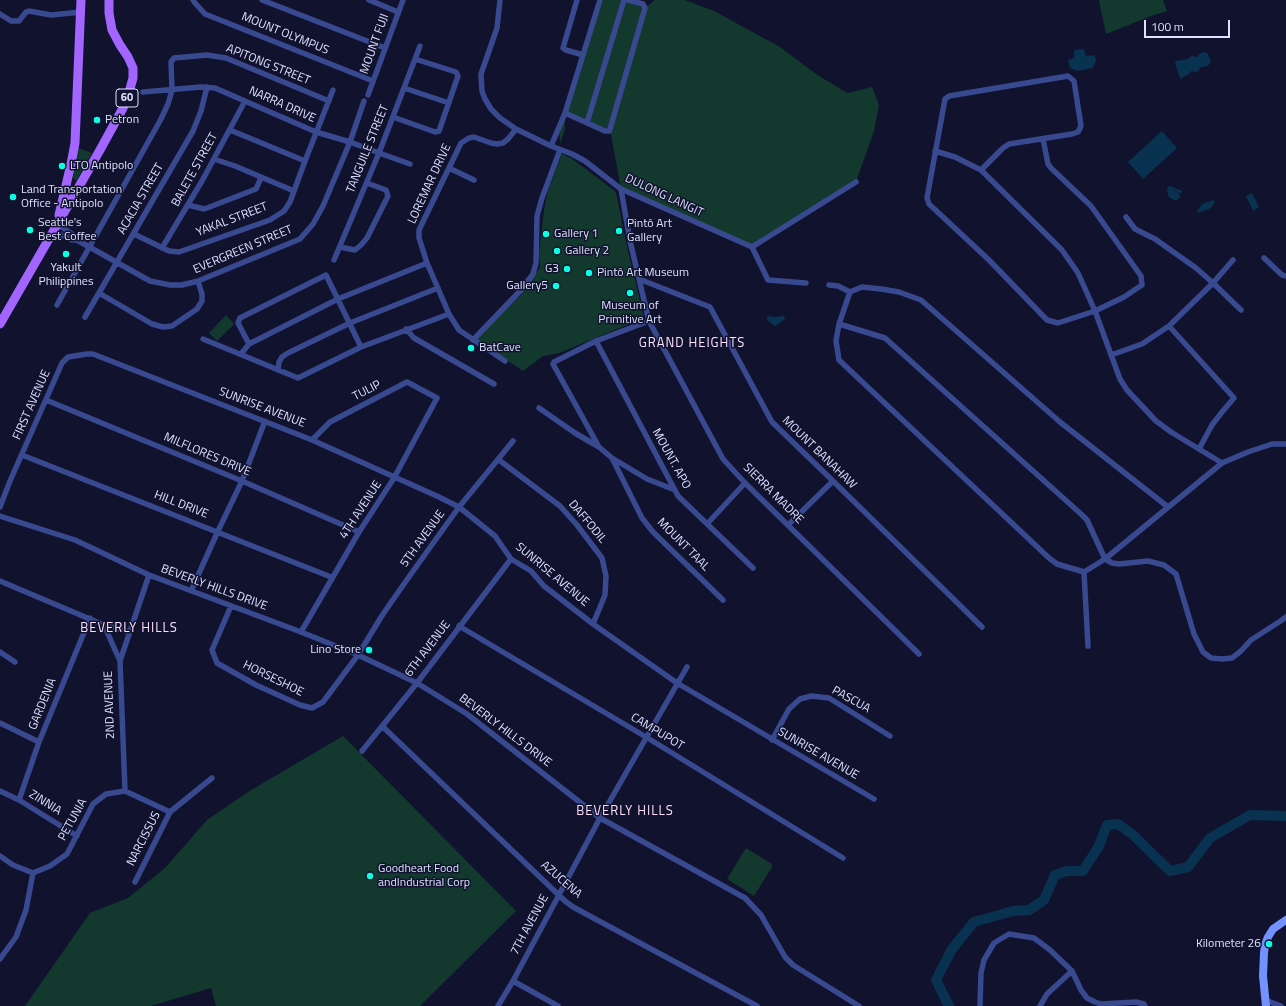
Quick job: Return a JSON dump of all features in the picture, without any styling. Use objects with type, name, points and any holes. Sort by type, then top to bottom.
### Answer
[{"type":"main road","name":"60","points":[[55,228],[75,143],[81,0]]},
{"type":"main road","name":"60","points":[[0,324],[123,108],[132,83],[133,68],[116,39],[110,25],[109,0]]},
{"type":"main road","points":[[66,186],[67,194],[70,196],[77,190]]},
{"type":"main road","points":[[1265,1003],[1263,976],[1265,945],[1273,930],[1286,920]]},
{"type":"street","name":"MOUNT OLYMPUS","points":[[193,0],[205,14],[373,82]]},
{"type":"street","points":[[262,0],[385,48]]},
{"type":"street","points":[[369,0],[398,12]]},
{"type":"street","name":"MOUNT FUJI","points":[[368,95],[403,0]]},
{"type":"street","name":"DULONG LANGIT","points":[[500,0],[497,28],[481,74],[482,91],[485,99],[500,118],[516,129],[560,150],[572,154],[620,189],[752,247]]},
{"type":"street","points":[[577,0],[564,48],[583,55]]},
{"type":"street","points":[[552,146],[565,113],[600,0]]},
{"type":"street","points":[[587,123],[624,0]]},
{"type":"street","points":[[565,113],[605,131],[609,131],[645,8],[643,4],[628,0]]},
{"type":"street","points":[[0,14],[11,21],[19,21],[26,12],[51,15],[81,12]]},
{"type":"street","name":"TANGUILE STREET","points":[[334,260],[379,154],[420,46]]},
{"type":"street","name":"APITONG STREET","points":[[172,90],[171,62],[174,58],[207,55],[226,58],[329,101]]},
{"type":"street","points":[[393,117],[435,132],[439,130],[458,76],[456,72],[415,59]]},
{"type":"street","points":[[981,170],[1002,148],[1009,144],[1078,132],[1081,126],[1074,80],[1068,76],[948,96],[945,99],[927,198],[929,204],[989,260],[1047,320],[1058,323],[1095,311],[1133,292],[1142,284],[1141,276],[1091,206],[1048,164],[1043,139]]},
{"type":"street","name":"NARRA DRIVE","points":[[143,92],[208,86],[316,132],[350,142],[379,154],[410,164]]},
{"type":"street","name":"ACACIA STREET","points":[[85,317],[118,263],[193,131],[201,111],[208,86]]},
{"type":"street","points":[[404,88],[449,103]]},
{"type":"street","points":[[57,305],[161,119],[168,104],[172,90]]},
{"type":"street","name":"YAKAL STREET","points":[[134,234],[169,251],[179,252],[270,220],[284,211],[290,202],[333,90]]},
{"type":"street","name":"BALETE STREET","points":[[162,248],[214,159],[245,101]]},
{"type":"street","name":"EVERGREEN STREET","points":[[78,240],[150,281],[170,285],[182,285],[198,281],[300,239],[313,224],[323,206],[350,142],[364,101]]},
{"type":"street","name":"LOREMAR DRIVE","points":[[505,361],[459,330],[448,314],[427,263],[419,238],[419,230],[464,140],[474,137],[497,144],[503,143],[516,129]]},
{"type":"street","points":[[230,130],[305,161]]},
{"type":"street","points":[[473,340],[521,290],[533,274],[536,263],[537,216],[544,192],[560,150]]},
{"type":"street","points":[[935,151],[955,157],[981,170],[1062,250],[1078,273],[1095,311],[1120,379],[1127,390],[1156,421],[1171,432],[1222,463]]},
{"type":"street","points":[[214,159],[235,166],[294,191]]},
{"type":"street","points":[[449,168],[474,180]]},
{"type":"street","points":[[188,205],[204,209],[256,190],[261,178]]},
{"type":"street","points":[[806,283],[768,280],[752,247],[856,182]]},
{"type":"street","points":[[340,247],[355,250],[361,245],[367,238],[388,196],[386,190],[366,183]]},
{"type":"street","name":"SIERRA MADRE","points":[[620,189],[630,241],[649,321],[723,459],[745,483],[919,654]]},
{"type":"street","points":[[1126,217],[1134,229],[1155,239],[1213,283],[1242,310]]},
{"type":"street","points":[[55,228],[70,232],[78,240]]},
{"type":"street","points":[[55,228],[66,238],[78,240]]},
{"type":"street","points":[[66,238],[70,232]]},
{"type":"street","points":[[1264,258],[1282,275],[1286,276]]},
{"type":"street","points":[[1110,355],[1142,344],[1168,326],[1213,283],[1233,260]]},
{"type":"street","points":[[241,354],[249,344],[338,299],[427,263]]},
{"type":"street","points":[[249,344],[238,323],[240,318],[326,275],[361,348]]},
{"type":"street","name":"MOUNT BANAHAW","points":[[639,279],[710,307],[772,422],[982,627]]},
{"type":"street","points":[[99,293],[152,324],[172,326],[197,308],[202,301],[202,294],[198,281]]},
{"type":"street","points":[[829,285],[838,286],[850,292]]},
{"type":"street","points":[[1168,507],[1060,422],[921,300],[899,292],[881,289],[862,287],[850,292],[839,324],[836,341],[839,360],[1057,564],[1084,572],[1105,559],[1222,463],[1272,444],[1286,444]]},
{"type":"street","points":[[278,370],[279,362],[282,357],[288,353],[350,323],[438,288]]},
{"type":"street","points":[[203,339],[298,378],[361,348],[406,329],[448,314]]},
{"type":"street","points":[[599,447],[553,364],[554,362],[596,341],[649,321]]},
{"type":"street","points":[[839,324],[885,338],[1087,520],[1105,559],[1112,563],[1119,564],[1148,561],[1164,565],[1176,574],[1194,634],[1203,652],[1211,658],[1222,660],[1232,658],[1251,640],[1286,617]]},
{"type":"street","points":[[1168,326],[1234,398],[1212,425],[1199,449]]},
{"type":"street","points":[[406,329],[414,338],[494,384]]},
{"type":"street","name":"MOUNT. APO","points":[[596,341],[678,496],[752,568]]},
{"type":"street","name":"SUNRISE AVENUE","points":[[68,357],[93,354],[312,440],[439,497],[459,508],[495,536],[511,559],[531,571],[544,586],[593,624],[677,683],[874,799]]},
{"type":"street","name":"FIRST AVENUE","points":[[0,507],[62,363],[68,357]]},
{"type":"street","name":"TULIP","points":[[312,440],[330,422],[407,382],[436,398]]},
{"type":"street","name":"4TH AVENUE","points":[[301,632],[359,532],[394,478],[436,398]]},
{"type":"street","name":"MILFLORES DRIVE","points":[[46,400],[242,481],[359,532]]},
{"type":"street","points":[[539,408],[590,443],[599,447],[612,458],[647,479],[675,490]]},
{"type":"street","points":[[191,591],[242,481],[265,421]]},
{"type":"street","name":"5TH AVENUE","points":[[358,655],[383,614],[406,581],[459,508],[513,441]]},
{"type":"street","name":"HILL DRIVE","points":[[22,455],[332,577]]},
{"type":"street","name":"MOUNT TAAL","points":[[612,458],[642,518],[653,532],[723,600]]},
{"type":"street","name":"DAFFODIL","points":[[499,460],[560,506],[578,525],[602,558],[606,576],[605,595],[593,624]]},
{"type":"street","points":[[788,525],[833,481]]},
{"type":"street","points":[[707,524],[745,483]]},
{"type":"street","name":"BEVERLY HILLS DRIVE","points":[[0,516],[75,540],[149,575],[301,632],[358,655],[417,683],[467,714],[600,818],[745,898],[761,915],[785,957],[793,965],[858,1006]]},
{"type":"street","name":"6TH AVENUE","points":[[362,751],[417,683],[458,626],[511,559]]},
{"type":"street","points":[[1084,572],[1088,646]]},
{"type":"street","name":"2ND AVENUE","points":[[125,791],[120,661],[149,575]]},
{"type":"street","points":[[0,581],[104,625],[130,632]]},
{"type":"street","name":"HORSESHOE","points":[[231,606],[212,650],[217,663],[256,685],[300,705],[312,708],[324,702],[358,655]]},
{"type":"street","name":"GARDENIA","points":[[18,800],[39,742],[90,618]]},
{"type":"street","points":[[104,625],[120,661]]},
{"type":"street","name":"CAMPUPOT","points":[[458,626],[646,737],[843,858]]},
{"type":"street","points":[[0,652],[15,662]]},
{"type":"street","name":"7TH AVENUE","points":[[498,1006],[513,981],[600,818],[687,667]]},
{"type":"street","name":"PASCUA","points":[[772,740],[789,709],[800,699],[811,696],[829,698],[890,736]]},
{"type":"street","points":[[0,723],[39,742]]},
{"type":"street","name":"AZUCENA","points":[[382,726],[558,895],[573,907],[757,1006]]},
{"type":"street","name":"NARCISSUS","points":[[135,882],[170,812],[212,778]]},
{"type":"street","name":"ZINNIA","points":[[0,791],[18,800],[77,836]]},
{"type":"street","points":[[125,791],[170,812]]},
{"type":"street","name":"PETUNIA","points":[[33,873],[50,866],[67,854],[93,804],[106,794],[125,791]]},
{"type":"street","points":[[0,856],[13,865],[33,873],[26,910],[16,937],[0,959]]},
{"type":"street","points":[[980,1006],[981,973],[984,960],[994,942],[1009,934],[1034,938],[1050,950],[1072,972],[1087,998],[1101,1004],[1136,1002],[1144,1004],[1145,1006]]},
{"type":"street","points":[[1040,1006],[1047,994],[1072,972]]},
{"type":"street","points":[[513,981],[558,1006]]},
{"type":"street","points":[[1265,1003],[1281,1006]]},
{"type":"green space","points":[[603,0],[622,0],[645,8],[655,0],[685,0],[714,11],[780,47],[816,74],[847,93],[872,87],[879,105],[874,131],[856,182],[752,247],[621,189],[610,129],[587,123],[565,113],[565,129],[560,144],[559,129]]},
{"type":"green space","points":[[1099,0],[1163,0],[1167,11],[1106,34]]},
{"type":"green space","points":[[78,148],[92,153],[76,181],[73,178]]},
{"type":"green space","points":[[562,154],[571,158],[615,191],[644,318],[559,353],[543,356],[523,371],[474,338],[522,294],[514,287],[537,272],[540,267],[539,253],[544,210],[548,191]]},
{"type":"green space","points":[[226,315],[234,324],[217,341],[209,333]]},
{"type":"green space","points":[[343,736],[516,911],[420,1006],[216,1006],[211,988],[151,1006],[25,1006],[90,913],[128,898],[165,868],[207,820],[248,792]]},
{"type":"green space","points":[[746,848],[772,864],[772,867],[754,896],[727,879]]},
{"type":"water","points":[[1084,49],[1086,56],[1095,55],[1096,61],[1093,68],[1077,71],[1070,68],[1068,60],[1074,58],[1074,50]]},
{"type":"water","points":[[1205,52],[1208,54],[1211,61],[1208,66],[1201,67],[1196,72],[1191,71],[1181,79],[1175,63],[1176,61],[1188,59],[1191,56],[1197,57],[1199,54]]},
{"type":"water","points":[[1162,131],[1177,148],[1143,179],[1128,162]]},
{"type":"water","points":[[1168,186],[1182,191],[1180,194],[1172,189],[1179,194],[1180,197],[1176,201],[1168,196]]},
{"type":"water","points":[[1252,193],[1259,207],[1253,211],[1246,196]]},
{"type":"water","points":[[1213,200],[1215,202],[1211,208],[1198,213],[1197,211],[1202,204]]},
{"type":"water","points":[[784,316],[785,319],[775,326],[767,320],[767,317]]},
{"type":"waterway","points":[[949,1006],[936,980],[952,949],[974,922],[1013,911],[1029,910],[1044,900],[1055,875],[1067,871],[1083,871],[1099,846],[1107,825],[1118,824],[1132,834],[1170,871],[1188,867],[1210,838],[1250,815],[1286,816]]},
{"type":"place","name":"Petron","points":[[97,120]]},
{"type":"place","name":"LTO Antipolo","points":[[62,166]]},
{"type":"place","name":"Land Transportation Office - Antipolo","points":[[13,197]]},
{"type":"place","name":"Seattle's Best Coffee","points":[[30,230]]},
{"type":"place","name":"Pintô Art Gallery","points":[[619,231]]},
{"type":"place","name":"Gallery 1","points":[[546,234]]},
{"type":"place","name":"Gallery 2","points":[[557,251]]},
{"type":"place","name":"Yakult Philippines","points":[[66,254]]},
{"type":"place","name":"G3","points":[[567,269]]},
{"type":"place","name":"Pintô Art Museum","points":[[589,273]]},
{"type":"place","name":"Gallery5","points":[[556,286]]},
{"type":"place","name":"Museum of Primitive Art","points":[[630,293]]},
{"type":"place","name":"BatCave","points":[[471,348]]},
{"type":"place","name":"Lino Store","points":[[369,650]]},
{"type":"place","name":"Goodheart Food andIndustrial Corp","points":[[370,876]]},
{"type":"place","name":"Kilometer 26","points":[[1269,944]]},
{"type":"district","name":"GRAND HEIGHTS","points":[[692,344]]},
{"type":"district","name":"BEVERLY HILLS","points":[[129,629]]},
{"type":"district","name":"BEVERLY HILLS","points":[[625,812]]}]
